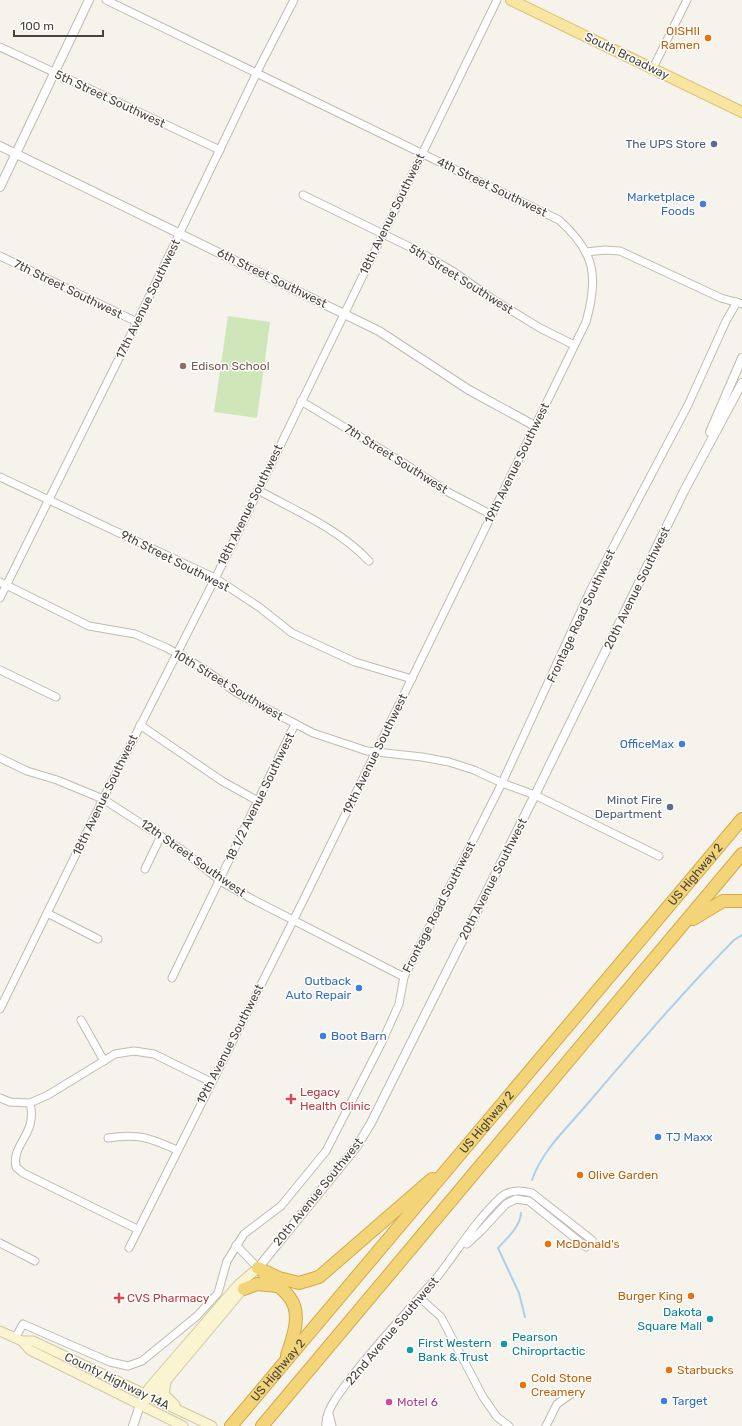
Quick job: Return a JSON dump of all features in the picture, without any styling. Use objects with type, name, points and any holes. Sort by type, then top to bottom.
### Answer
[{"type":"highway","name":"US Highway 2","points":[[231,1426],[481,1131],[504,1100],[742,819]]},
{"type":"highway","name":"US Highway 2","points":[[262,1426],[560,1073],[742,854]]},
{"type":"highway","points":[[676,932],[702,912],[723,901],[742,901]]},
{"type":"highway","points":[[258,1268],[279,1278],[299,1284],[319,1277],[430,1182],[481,1131]]},
{"type":"highway","points":[[258,1268],[291,1298],[296,1314],[294,1336],[285,1362]]},
{"type":"highway","points":[[244,1289],[258,1284],[277,1286]]},
{"type":"main road","name":"South Broadway","points":[[511,0],[742,112]]},
{"type":"main road","name":"20th Avenue Southwest","points":[[147,1395],[155,1394],[244,1289],[258,1268]]},
{"type":"main road","name":"20th Avenue Southwest","points":[[140,1405],[238,1285],[258,1268]]},
{"type":"main road","name":"County Highway 14A","points":[[0,1331],[18,1340],[30,1350],[183,1426]]},
{"type":"main road","name":"County Highway 14A","points":[[18,1340],[33,1341],[210,1425]]},
{"type":"main road","points":[[168,1378],[164,1388],[165,1396],[170,1402],[191,1416]]},
{"type":"street","points":[[0,187],[89,0]]},
{"type":"street","name":"4th Street Southwest","points":[[106,0],[559,220],[570,230],[586,252]]},
{"type":"street","name":"17th Avenue Southwest","points":[[0,598],[3,584],[48,499],[137,322],[257,73],[294,0]]},
{"type":"street","name":"18th Avenue Southwest","points":[[0,1009],[140,725],[215,578],[421,153],[497,0]]},
{"type":"street","points":[[653,68],[687,0]]},
{"type":"street","name":"5th Street Southwest","points":[[0,47],[220,150]]},
{"type":"street","name":"6th Street Southwest","points":[[0,146],[379,331],[469,390],[535,426]]},
{"type":"street","name":"5th Street Southwest","points":[[303,195],[382,233],[454,272],[494,300],[540,328],[574,345]]},
{"type":"street","points":[[586,252],[605,250],[620,251],[721,298],[739,303]]},
{"type":"street","name":"19th Avenue Southwest","points":[[129,1248],[137,1229],[376,752],[586,322],[594,292],[593,276],[586,252]]},
{"type":"street","name":"7th Street Southwest","points":[[0,256],[137,322]]},
{"type":"street","name":"Frontage Road Southwest","points":[[18,1340],[23,1324],[110,1362],[128,1366],[142,1361],[207,1307],[218,1293],[226,1261],[244,1234],[281,1206],[326,1151],[381,1044],[399,1004],[404,977],[502,783],[591,589],[688,405],[726,321],[739,303]]},
{"type":"street","name":"20th Avenue Southwest","points":[[258,1268],[357,1146],[371,1123],[535,795],[695,469],[742,358]]},
{"type":"street","name":"20th Avenue Southwest","points":[[695,469],[739,394],[742,383]]},
{"type":"street","points":[[728,389],[739,394]]},
{"type":"street","name":"7th Street Southwest","points":[[301,401],[396,458],[446,491],[492,515]]},
{"type":"street","name":"9th Street Southwest","points":[[0,477],[215,578],[259,607],[292,633],[355,662],[412,679]]},
{"type":"street","points":[[258,490],[338,535],[355,546],[369,560]]},
{"type":"street","name":"10th Street Southwest","points":[[3,584],[89,626],[135,634],[177,653],[204,669],[237,692],[313,733],[346,745],[376,752],[449,762],[474,770],[502,783],[535,795],[659,856]]},
{"type":"street","points":[[0,670],[56,697]]},
{"type":"street","name":"18 1/2 Avenue Southwest","points":[[172,978],[295,724]]},
{"type":"street","points":[[140,725],[222,781],[258,801]]},
{"type":"street","name":"12th Street Southwest","points":[[0,758],[27,771],[57,780],[103,800],[161,836],[220,880],[252,899],[404,977]]},
{"type":"street","points":[[145,869],[161,836]]},
{"type":"street","points":[[47,913],[98,939]]},
{"type":"street","points":[[81,1020],[104,1061]]},
{"type":"street","points":[[0,1098],[10,1102],[30,1103],[48,1095],[115,1054],[134,1051],[154,1054],[211,1082]]},
{"type":"street","points":[[30,1103],[33,1119],[16,1154],[14,1161],[16,1167],[23,1173],[137,1229]]},
{"type":"street","points":[[108,1138],[126,1135],[149,1138],[177,1150]]},
{"type":"street","name":"22nd Avenue Southwest","points":[[326,1426],[325,1421],[329,1412],[353,1375],[420,1298],[457,1252],[477,1224],[502,1196],[511,1192],[523,1191],[532,1193],[592,1240]]},
{"type":"street","name":"22nd Avenue Southwest","points":[[457,1252],[481,1231],[506,1204],[516,1199],[529,1201],[586,1247]]},
{"type":"street","points":[[0,1243],[35,1261]]},
{"type":"street","points":[[236,1245],[258,1268]]},
{"type":"street","points":[[420,1298],[441,1317],[483,1397],[497,1417],[509,1426]]},
{"type":"street","points":[[546,1426],[557,1404],[571,1394]]},
{"type":"street","points":[[133,1426],[140,1405]]},
{"type":"street","points":[[329,1412],[332,1426]]},
{"type":"green space","points":[[228,316],[270,322],[257,418],[214,412]]},
{"type":"waterway","points":[[532,1180],[536,1169],[549,1148],[565,1129],[678,1000],[734,940],[742,935]]},
{"type":"waterway","points":[[521,1213],[516,1227],[498,1248],[519,1293],[525,1317]]},
{"type":"place","name":"OISHII Ramen","points":[[708,38]]},
{"type":"place","name":"The UPS Store","points":[[714,144]]},
{"type":"place","name":"Marketplace Foods","points":[[703,204]]},
{"type":"place","name":"Edison School","points":[[183,366]]},
{"type":"place","name":"OfficeMax","points":[[682,744]]},
{"type":"place","name":"Minot Fire Department","points":[[670,807]]},
{"type":"place","name":"Outback Auto Repair","points":[[359,988]]},
{"type":"place","name":"Boot Barn","points":[[323,1036]]},
{"type":"place","name":"Legacy Health Clinic","points":[[291,1099]]},
{"type":"place","name":"TJ Maxx","points":[[658,1137]]},
{"type":"place","name":"Olive Garden","points":[[580,1175]]},
{"type":"place","name":"McDonald's","points":[[548,1244]]},
{"type":"place","name":"Burger King","points":[[691,1296]]},
{"type":"place","name":"CVS Pharmacy","points":[[119,1298]]},
{"type":"place","name":"Dakota Square Mall","points":[[710,1319]]},
{"type":"place","name":"Pearson Chiroprtactic","points":[[504,1344]]},
{"type":"place","name":"First Western Bank & Trust","points":[[410,1350]]},
{"type":"place","name":"Starbucks","points":[[669,1370]]},
{"type":"place","name":"Cold Stone Creamery","points":[[523,1385]]},
{"type":"place","name":"Target","points":[[664,1401]]},
{"type":"place","name":"Motel 6","points":[[389,1402]]}]
